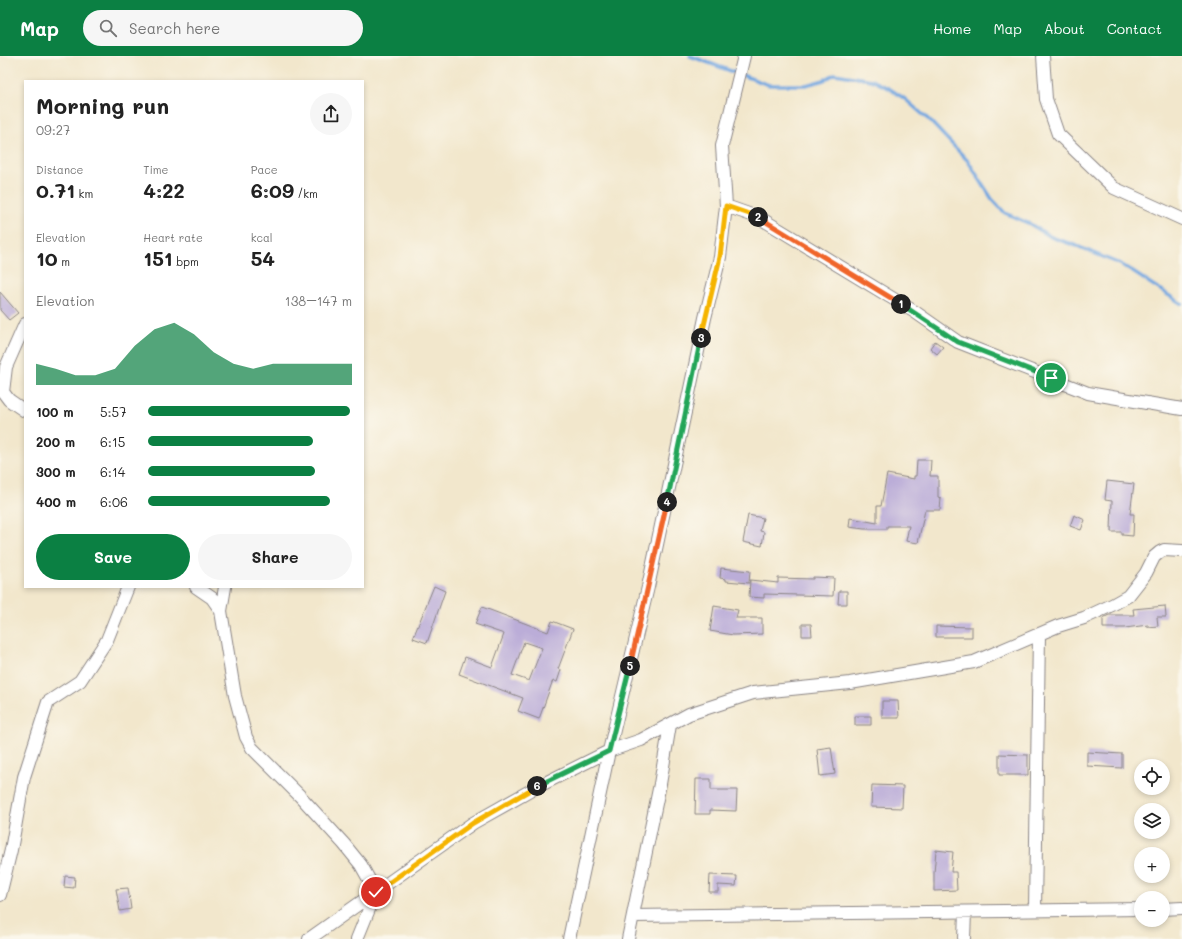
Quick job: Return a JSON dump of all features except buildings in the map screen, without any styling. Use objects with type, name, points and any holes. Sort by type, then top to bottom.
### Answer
[{"type":"street","points":[[569,939],[609,751],[650,579],[705,318],[720,257],[726,206],[722,146],[744,56]]},
{"type":"street","points":[[1044,56],[1046,99],[1058,134],[1114,188],[1182,219]]},
{"type":"street","points":[[726,206],[760,218],[915,312],[958,342],[1088,393],[1182,409]]},
{"type":"street","points":[[24,326],[6,367],[2,391],[9,400],[24,410]]},
{"type":"street","points":[[309,939],[473,823],[537,787],[609,751],[641,740],[689,714],[753,693],[850,683],[974,662],[1039,634],[1084,618],[1128,596],[1146,573],[1154,557],[1160,552],[1164,550],[1182,551]]},
{"type":"street","points":[[0,895],[11,850],[24,777],[48,702],[80,681],[107,640],[128,588]]},
{"type":"street","points":[[197,588],[212,598],[221,611]]},
{"type":"street","points":[[225,588],[221,611],[235,696],[246,738],[252,748],[300,796],[344,844],[361,865],[376,892]]},
{"type":"street","points":[[1035,910],[1039,634]]},
{"type":"street","points":[[628,939],[660,784],[670,724]]},
{"type":"street","points":[[357,939],[376,892]]},
{"type":"street","points":[[1170,908],[1182,908]]},
{"type":"street","points":[[633,916],[1134,909]]},
{"type":"street","points":[[964,939],[965,912]]},
{"type":"waterway","points":[[690,56],[769,85],[806,85],[824,80],[835,74],[872,80],[890,89],[905,99],[929,120],[968,161],[992,199],[1005,213],[1030,224],[1051,237],[1122,265],[1182,304]]},
{"type":"route","points":[[376,892],[473,823],[537,787],[609,751],[672,481],[705,318],[720,257],[725,225],[726,206],[760,218],[915,312],[958,342],[1051,378]]}]
